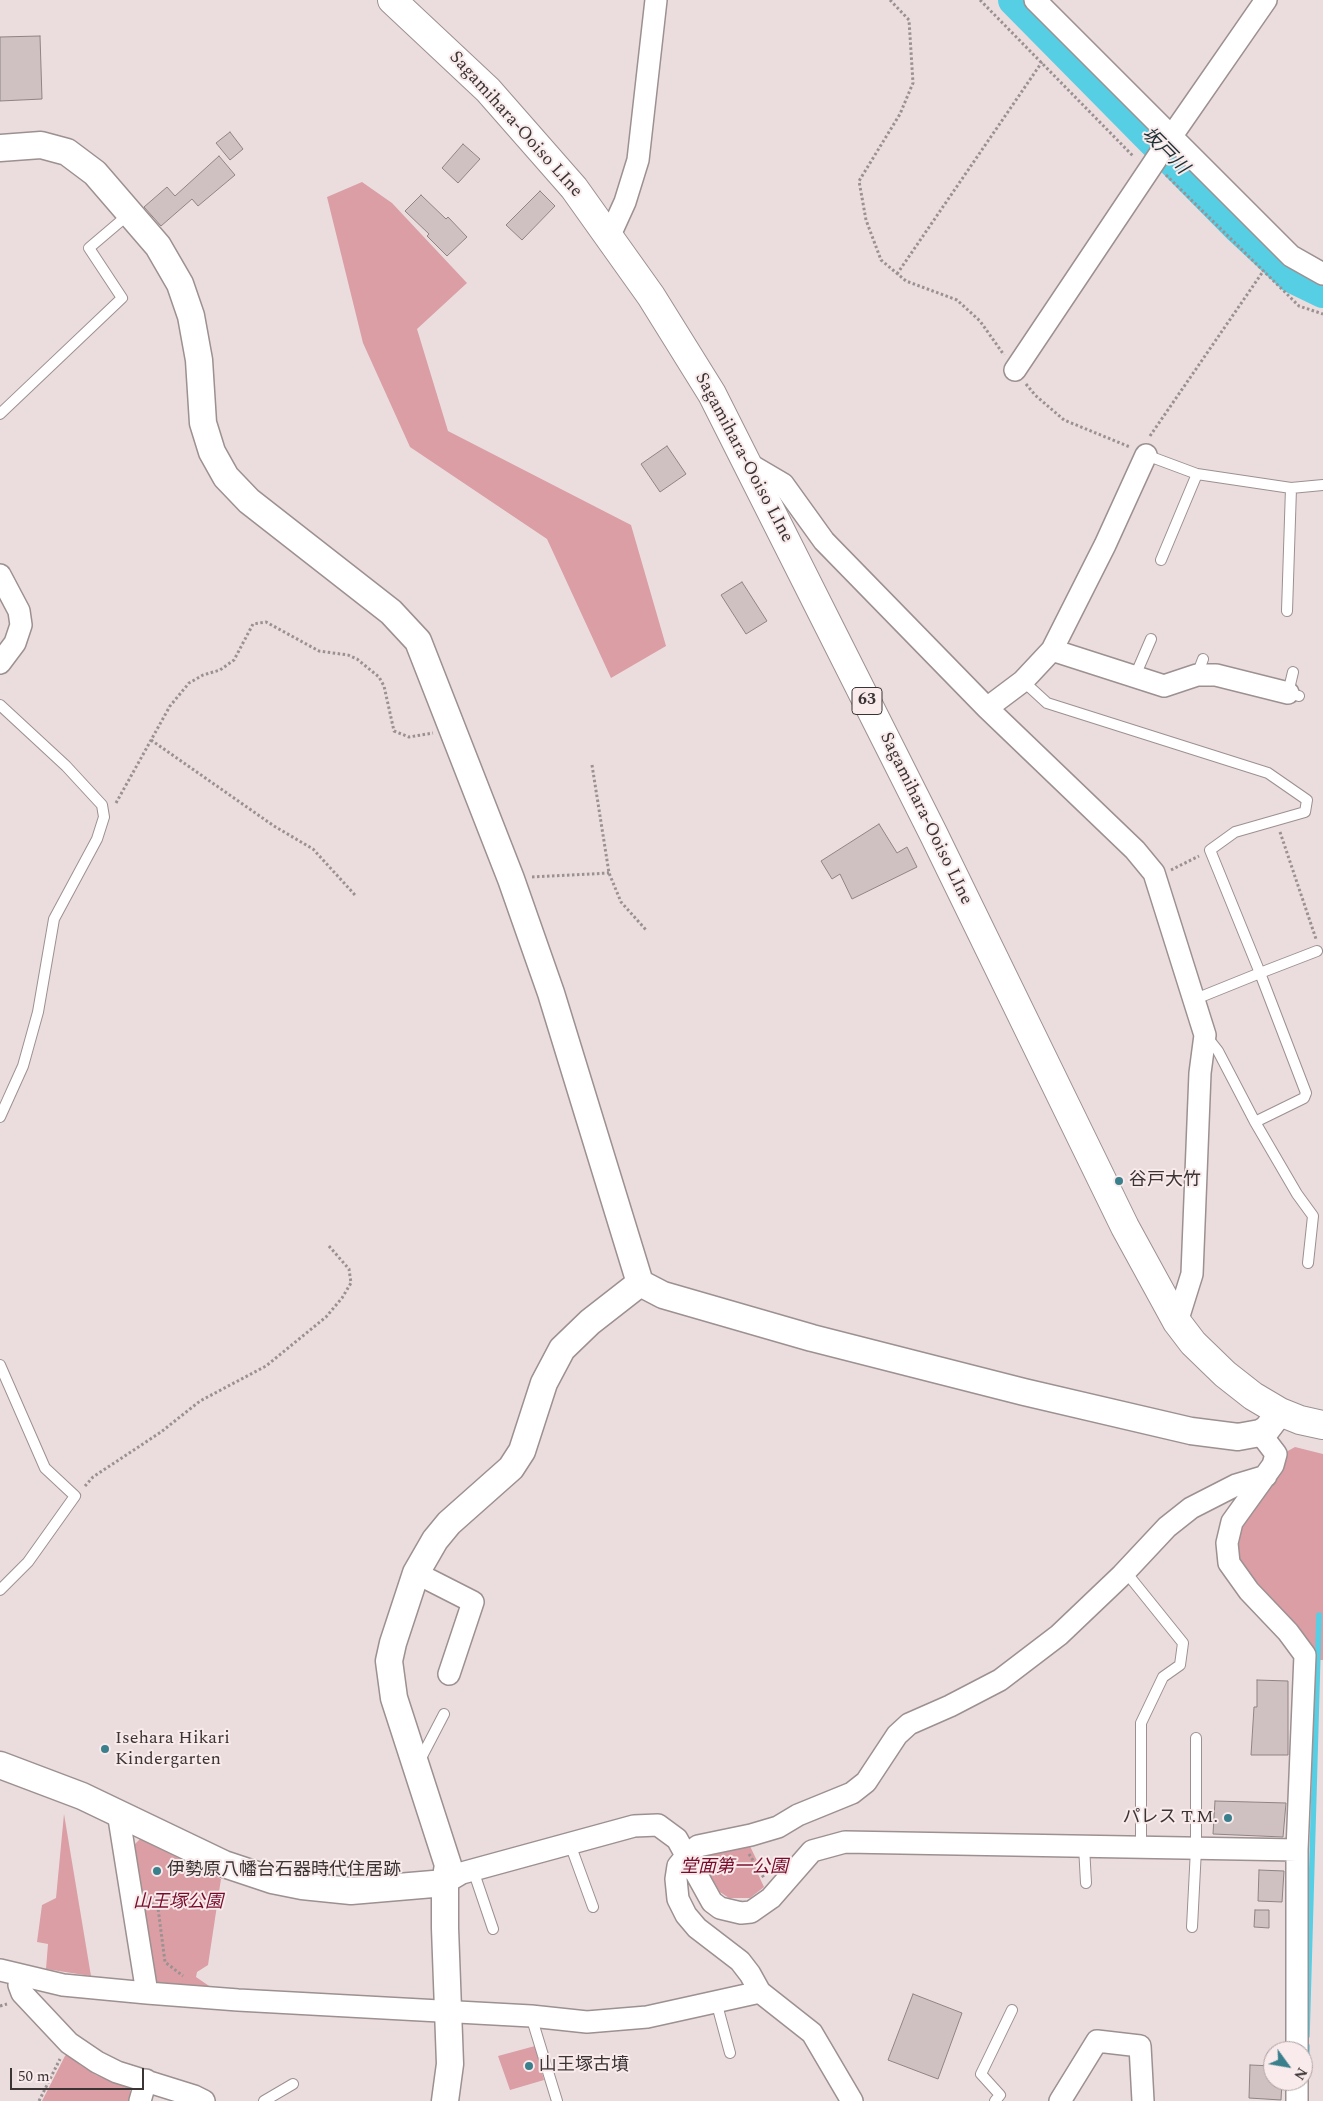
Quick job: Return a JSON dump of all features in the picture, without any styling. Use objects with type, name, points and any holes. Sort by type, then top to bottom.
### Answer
[{"type":"main road","name":"Sagamihara-Ooiso LIne","points":[[392,0],[488,90],[574,188],[610,235],[682,344],[712,394],[749,464],[1126,1227],[1177,1322],[1193,1343],[1225,1374],[1253,1396],[1301,1419]]},
{"type":"street","points":[[610,235],[625,202],[638,160],[656,0]]},
{"type":"street","points":[[1035,0],[1290,256],[1323,274]]},
{"type":"street","points":[[1015,370],[1171,137],[1266,0]]},
{"type":"street","points":[[0,148],[41,146],[67,152],[95,173],[158,246],[180,284],[191,316],[199,360],[203,422],[212,452],[226,477],[249,501],[391,612],[418,641],[511,879],[551,993],[640,1283],[663,1295],[803,1336],[1024,1392],[1191,1430],[1238,1437],[1260,1433],[1267,1428],[1301,1419]]},
{"type":"street","points":[[987,708],[1023,681],[1052,650],[1105,544],[1143,454]]},
{"type":"street","points":[[749,464],[783,484],[824,541],[987,708],[1136,850],[1154,873],[1205,1035],[1200,1073],[1192,1274],[1177,1322]]},
{"type":"street","points":[[0,575],[18,611],[22,625],[15,643],[0,663]]},
{"type":"street","points":[[1052,650],[1164,686],[1200,667],[1216,675],[1293,694]]},
{"type":"street","points":[[445,2101],[450,2064],[445,1883],[448,1865],[394,1698],[389,1661],[393,1642],[416,1574],[427,1551],[449,1523],[511,1468],[522,1451],[544,1383],[562,1349],[590,1322],[640,1283]]},
{"type":"street","points":[[1260,1433],[1276,1454],[1274,1466],[1232,1522],[1227,1542],[1229,1562],[1249,1591],[1288,1632],[1305,1655],[1298,1850],[1297,2041]]},
{"type":"street","points":[[852,2101],[812,2033],[760,1992],[740,1961],[697,1928],[686,1915],[678,1899],[676,1879],[678,1866],[698,1846],[778,1828],[798,1815],[852,1792],[866,1782],[897,1735],[909,1724],[1000,1680],[1059,1635],[1126,1571],[1167,1527],[1191,1508],[1236,1486],[1266,1476]]},
{"type":"street","points":[[416,1574],[473,1602],[456,1664]]},
{"type":"street","points":[[0,1765],[118,1812],[224,1864],[272,1880],[302,1886],[351,1891],[445,1883],[462,1873],[634,1826],[658,1825],[677,1839],[712,1902],[720,1908],[741,1913],[751,1912],[772,1898],[812,1851],[845,1842],[1298,1850]]},
{"type":"street","points":[[118,1812],[147,1992]]},
{"type":"street","points":[[0,1970],[63,1985],[238,2000],[531,2016],[588,2022],[646,2017],[760,1992]]},
{"type":"street","points":[[21,1976],[19,1985],[22,1993],[69,2043],[106,2067],[204,2101]]},
{"type":"street","points":[[1060,2101],[1097,2041],[1140,2046],[1143,2101]]},
{"type":"street","points":[[140,2101],[146,2080]]},
{"type":"lane","points":[[0,414],[122,298],[89,248],[130,213]]},
{"type":"lane","points":[[1143,454],[1197,474],[1291,488],[1323,485]]},
{"type":"lane","points":[[1162,560],[1197,474]]},
{"type":"lane","points":[[1287,611],[1291,488]]},
{"type":"lane","points":[[1135,676],[1151,639]]},
{"type":"lane","points":[[1293,672],[1293,694]]},
{"type":"lane","points":[[1023,681],[1047,702],[1268,773],[1307,800],[1305,812],[1235,832],[1210,850],[1306,1093],[1304,1098],[1255,1122]]},
{"type":"lane","points":[[0,705],[66,766],[102,804],[104,817],[97,839],[54,918],[38,1012],[23,1066],[0,1117]]},
{"type":"lane","points":[[1193,1000],[1317,951]]},
{"type":"lane","points":[[1205,1035],[1218,1051],[1255,1122],[1297,1194],[1313,1216],[1308,1263]]},
{"type":"lane","points":[[0,1365],[45,1468],[75,1496],[28,1562],[0,1590]]},
{"type":"lane","points":[[1126,1571],[1183,1643],[1180,1665],[1163,1677],[1141,1723],[1141,1848]]},
{"type":"lane","points":[[416,1767],[444,1714]]},
{"type":"lane","points":[[1192,1927],[1196,1849],[1196,1738]]},
{"type":"lane","points":[[570,1844],[593,1907]]},
{"type":"lane","points":[[1084,1846],[1086,1883]]},
{"type":"lane","points":[[473,1870],[493,1929]]},
{"type":"lane","points":[[716,2001],[730,2053]]},
{"type":"lane","points":[[995,2101],[1000,2095],[981,2074],[1012,2010]]},
{"type":"lane","points":[[531,2016],[557,2101]]},
{"type":"lane","points":[[264,2101],[293,2084]]},
{"type":"path","points":[[890,0],[909,20],[913,83],[900,114],[859,181],[866,220],[881,260],[906,281],[958,300],[980,322],[1035,395],[1064,420],[1143,454],[1264,270]]},
{"type":"path","points":[[897,274],[1042,62]]},
{"type":"path","points":[[104,817],[116,803],[170,706],[188,683],[202,675],[220,670],[234,660],[253,624],[266,622],[319,651],[348,655],[370,669],[384,686],[391,726],[400,736],[409,737],[453,729]]},
{"type":"path","points":[[151,740],[274,826],[313,849],[355,895]]},
{"type":"path","points":[[592,764],[609,873],[621,902],[647,931]]},
{"type":"path","points":[[1276,821],[1319,948],[1317,951]]},
{"type":"path","points":[[1156,878],[1210,850]]},
{"type":"path","points":[[511,879],[609,873]]},
{"type":"path","points":[[75,1496],[93,1477],[113,1462],[161,1432],[200,1401],[266,1366],[326,1317],[342,1298],[350,1282],[349,1269],[328,1245]]},
{"type":"path","points":[[741,1855],[748,1853],[765,1880]]},
{"type":"path","points":[[149,1901],[158,1908],[164,1962],[185,1978]]},
{"type":"path","points":[[39,2101],[69,2043]]},
{"type":"green space","points":[[362,182],[392,203],[467,283],[417,329],[448,431],[631,525],[666,646],[611,678],[547,539],[410,447],[363,343],[327,197]]},
{"type":"green space","points":[[1295,1447],[1323,1454],[1323,1660],[1319,1660],[1287,1615],[1241,1565],[1238,1553],[1240,1534],[1244,1523],[1283,1470],[1286,1452]]},
{"type":"green space","points":[[64,1814],[91,1976],[46,1969],[48,1944],[37,1942],[42,1905],[56,1898]]},
{"type":"green space","name":"山王塚公園","points":[[140,1839],[221,1879],[208,1965],[197,1972],[196,1977],[215,1990],[159,1987],[151,1978],[131,1848]]},
{"type":"green space","name":"堂面第一公園","points":[[748,1842],[761,1869],[757,1872],[764,1887],[750,1898],[729,1898],[720,1892],[703,1863],[711,1850]]},
{"type":"green space","points":[[535,2046],[544,2080],[510,2090],[498,2056]]},
{"type":"green space","points":[[69,2052],[80,2065],[96,2075],[129,2088],[135,2101],[42,2101],[65,2056]]},
{"type":"building","points":[[40,36],[42,99],[0,101],[0,37]]},
{"type":"building","points":[[230,132],[243,149],[230,160],[216,143]]},
{"type":"building","points":[[463,144],[480,159],[458,183],[442,168]]},
{"type":"building","points":[[219,156],[235,175],[198,206],[192,199],[161,226],[144,207],[167,187],[175,196]]},
{"type":"building","points":[[540,191],[555,206],[522,240],[506,225]]},
{"type":"building","points":[[421,195],[446,219],[448,217],[467,237],[447,256],[427,236],[429,234],[405,211]]},
{"type":"building","points":[[667,446],[686,474],[660,492],[641,464]]},
{"type":"building","points":[[742,582],[767,621],[746,634],[721,595]]},
{"type":"building","points":[[879,824],[897,853],[907,847],[917,867],[852,899],[840,874],[832,879],[821,861]]},
{"type":"building","points":[[1257,1680],[1288,1681],[1288,1755],[1251,1755],[1254,1707],[1257,1707]]},
{"type":"building","points":[[1215,1801],[1286,1803],[1283,1837],[1213,1834]]},
{"type":"building","points":[[1259,1870],[1284,1871],[1282,1902],[1258,1901]]},
{"type":"building","points":[[1255,1910],[1269,1910],[1269,1928],[1254,1927]]},
{"type":"building","points":[[913,1994],[962,2013],[938,2079],[888,2060]]},
{"type":"building","points":[[1250,2065],[1263,2066],[1263,2091],[1281,2091],[1281,2100],[1249,2098]]},
{"type":"waterway","name":"坂戸川","points":[[1014,0],[1238,227],[1292,277],[1323,292]]},
{"type":"waterway","points":[[1307,2036],[1319,1615]]},
{"type":"place","name":"谷戸大竹","points":[[1119,1181]]},
{"type":"place","name":"Isehara Hikari Kindergarten","points":[[105,1749]]},
{"type":"place","name":"パレス T.M.","points":[[1228,1818]]},
{"type":"place","name":"伊勢原八幡台石器時代住居跡","points":[[157,1871]]},
{"type":"place","name":"山王塚古墳","points":[[529,2066]]}]
